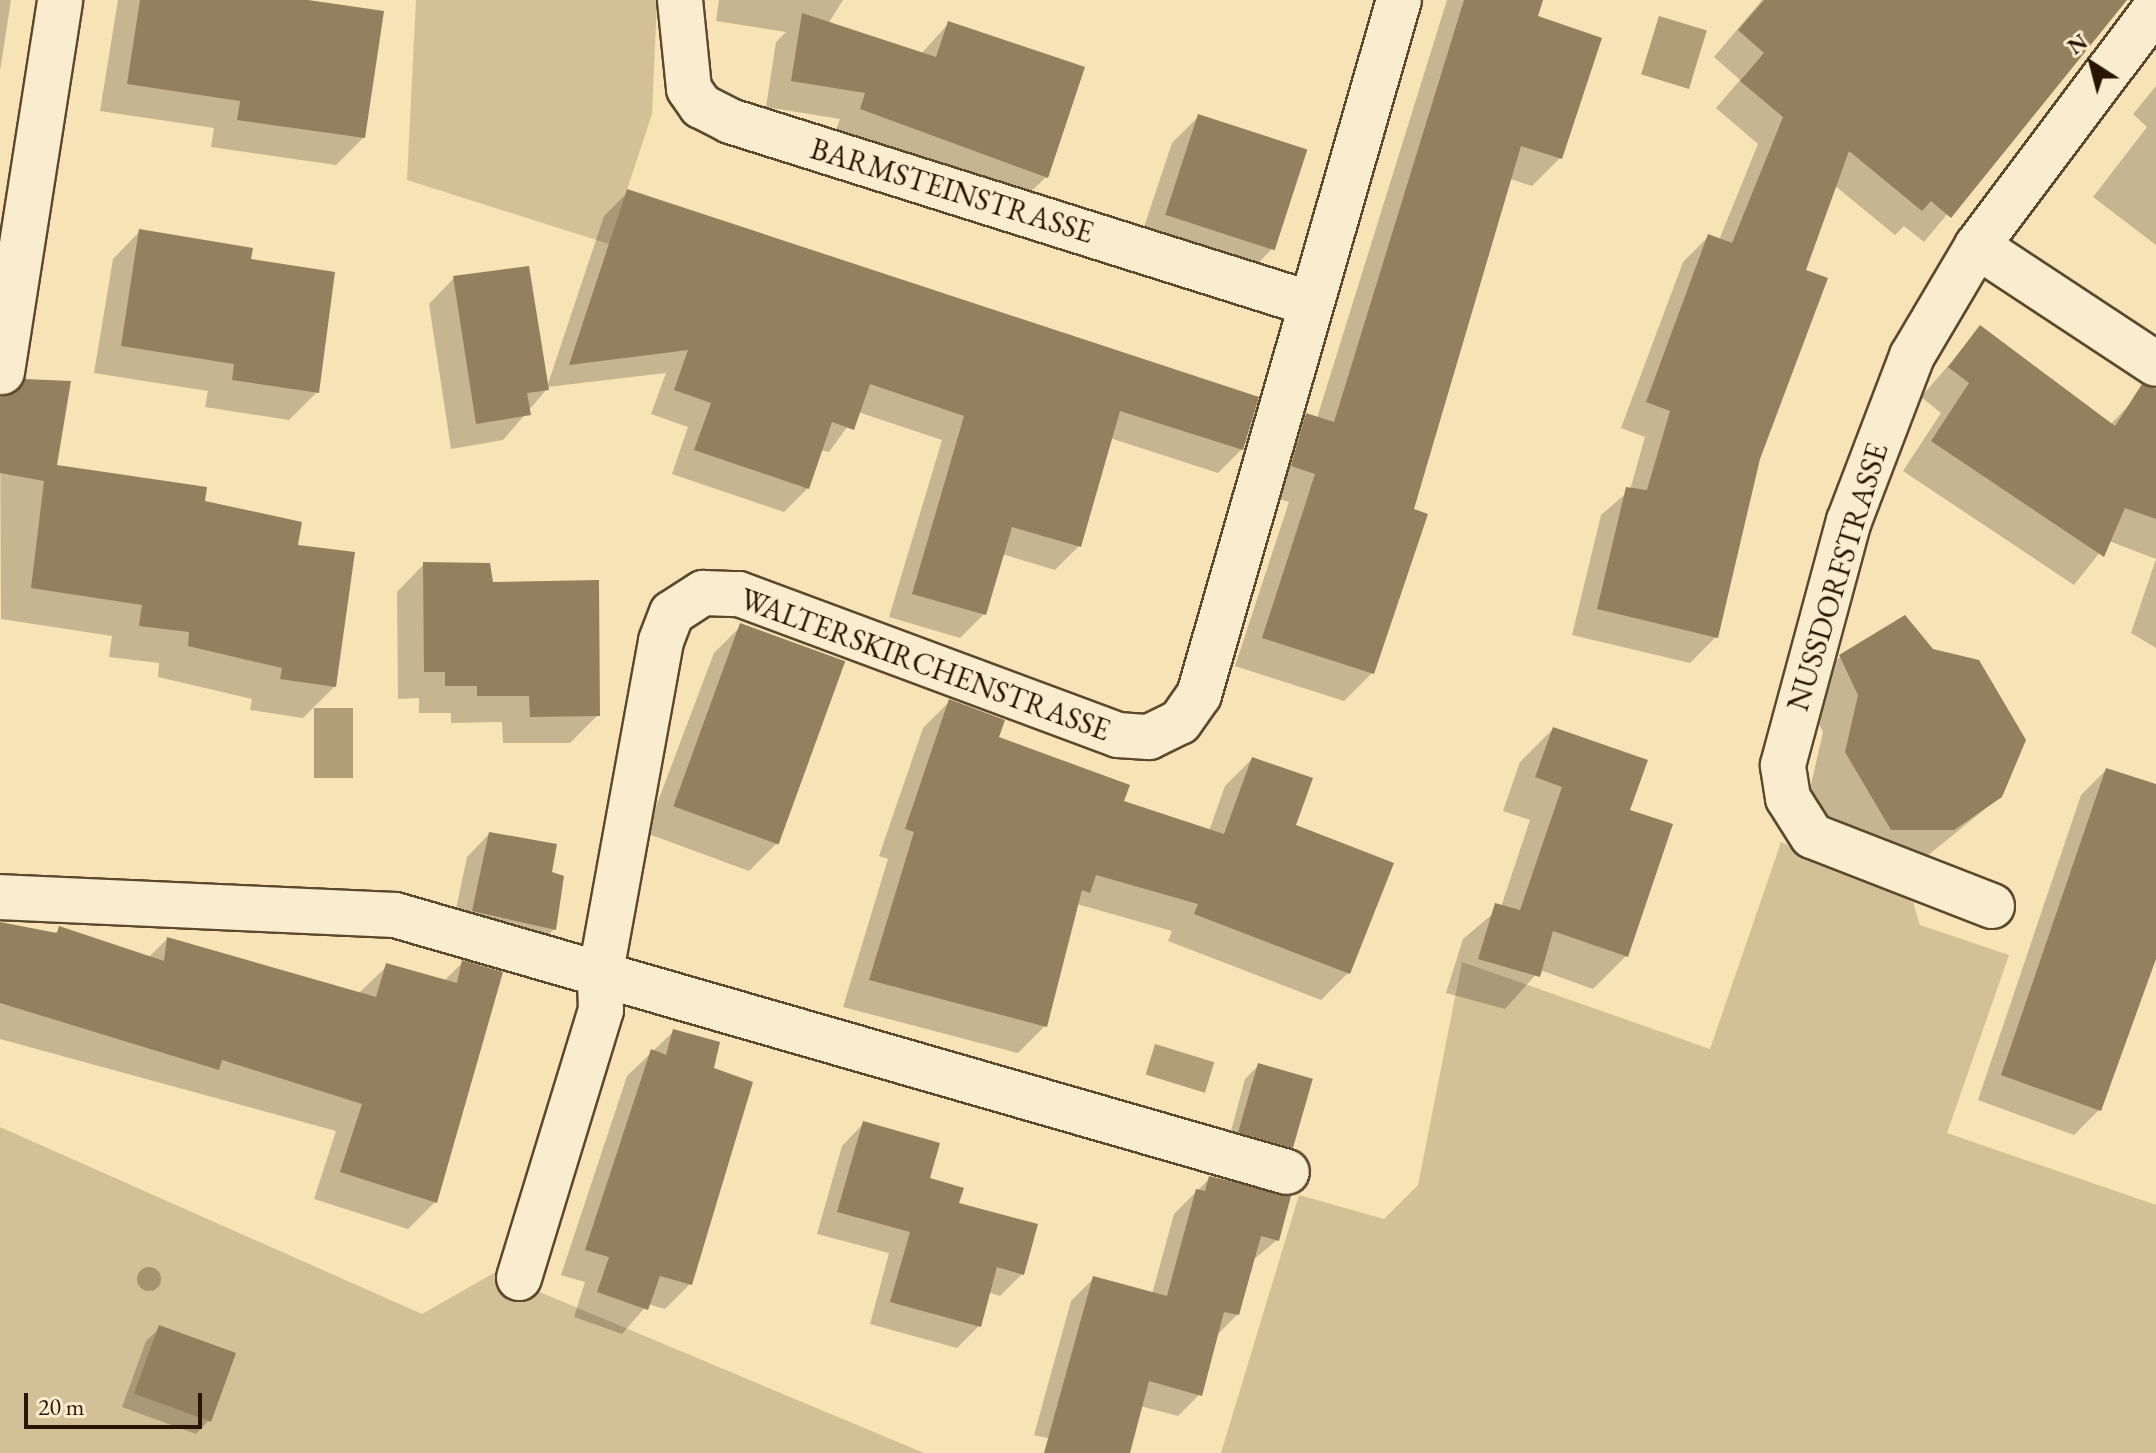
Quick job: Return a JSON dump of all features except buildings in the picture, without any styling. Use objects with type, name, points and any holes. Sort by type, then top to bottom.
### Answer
[{"type":"street","points":[[2,372],[60,0]]},
{"type":"street","name":"BARMSTEINSTRASSE","points":[[680,0],[689,89],[701,106],[730,121],[1311,304]]},
{"type":"street","name":"WALTERSKIRCHENSTRASSE","points":[[519,1278],[601,1010],[600,977],[661,641],[672,613],[703,593],[739,594],[1118,735],[1149,737],[1180,722],[1199,695],[1399,0]]},
{"type":"street","name":"NUSSDORFSTRASSE","points":[[1992,906],[1812,836],[1788,798],[1783,765],[1877,442],[1912,356],[1977,246],[2156,8]]},
{"type":"street","points":[[1977,246],[2156,364]]},
{"type":"street","points":[[0,897],[395,915],[600,977],[1287,1172]]},
{"type":"shaded area","points":[[416,0],[657,0],[652,114],[609,244],[407,180]]},
{"type":"shaded area","points":[[1659,16],[1707,31],[1689,89],[1641,74]]},
{"type":"shaded area","points":[[314,708],[353,708],[353,778],[314,778]]},
{"type":"shaded area","points":[[1781,842],[1913,902],[1920,925],[2009,955],[1947,1133],[2156,1205],[2156,1453],[1221,1453],[1299,1195],[1384,1219],[1418,1185],[1462,962],[1710,1049]]},
{"type":"shaded area","points":[[1155,1044],[1214,1062],[1205,1093],[1146,1075]]},
{"type":"shaded area","points":[[0,1127],[422,1314],[494,1273],[924,1453],[0,1453]]}]
